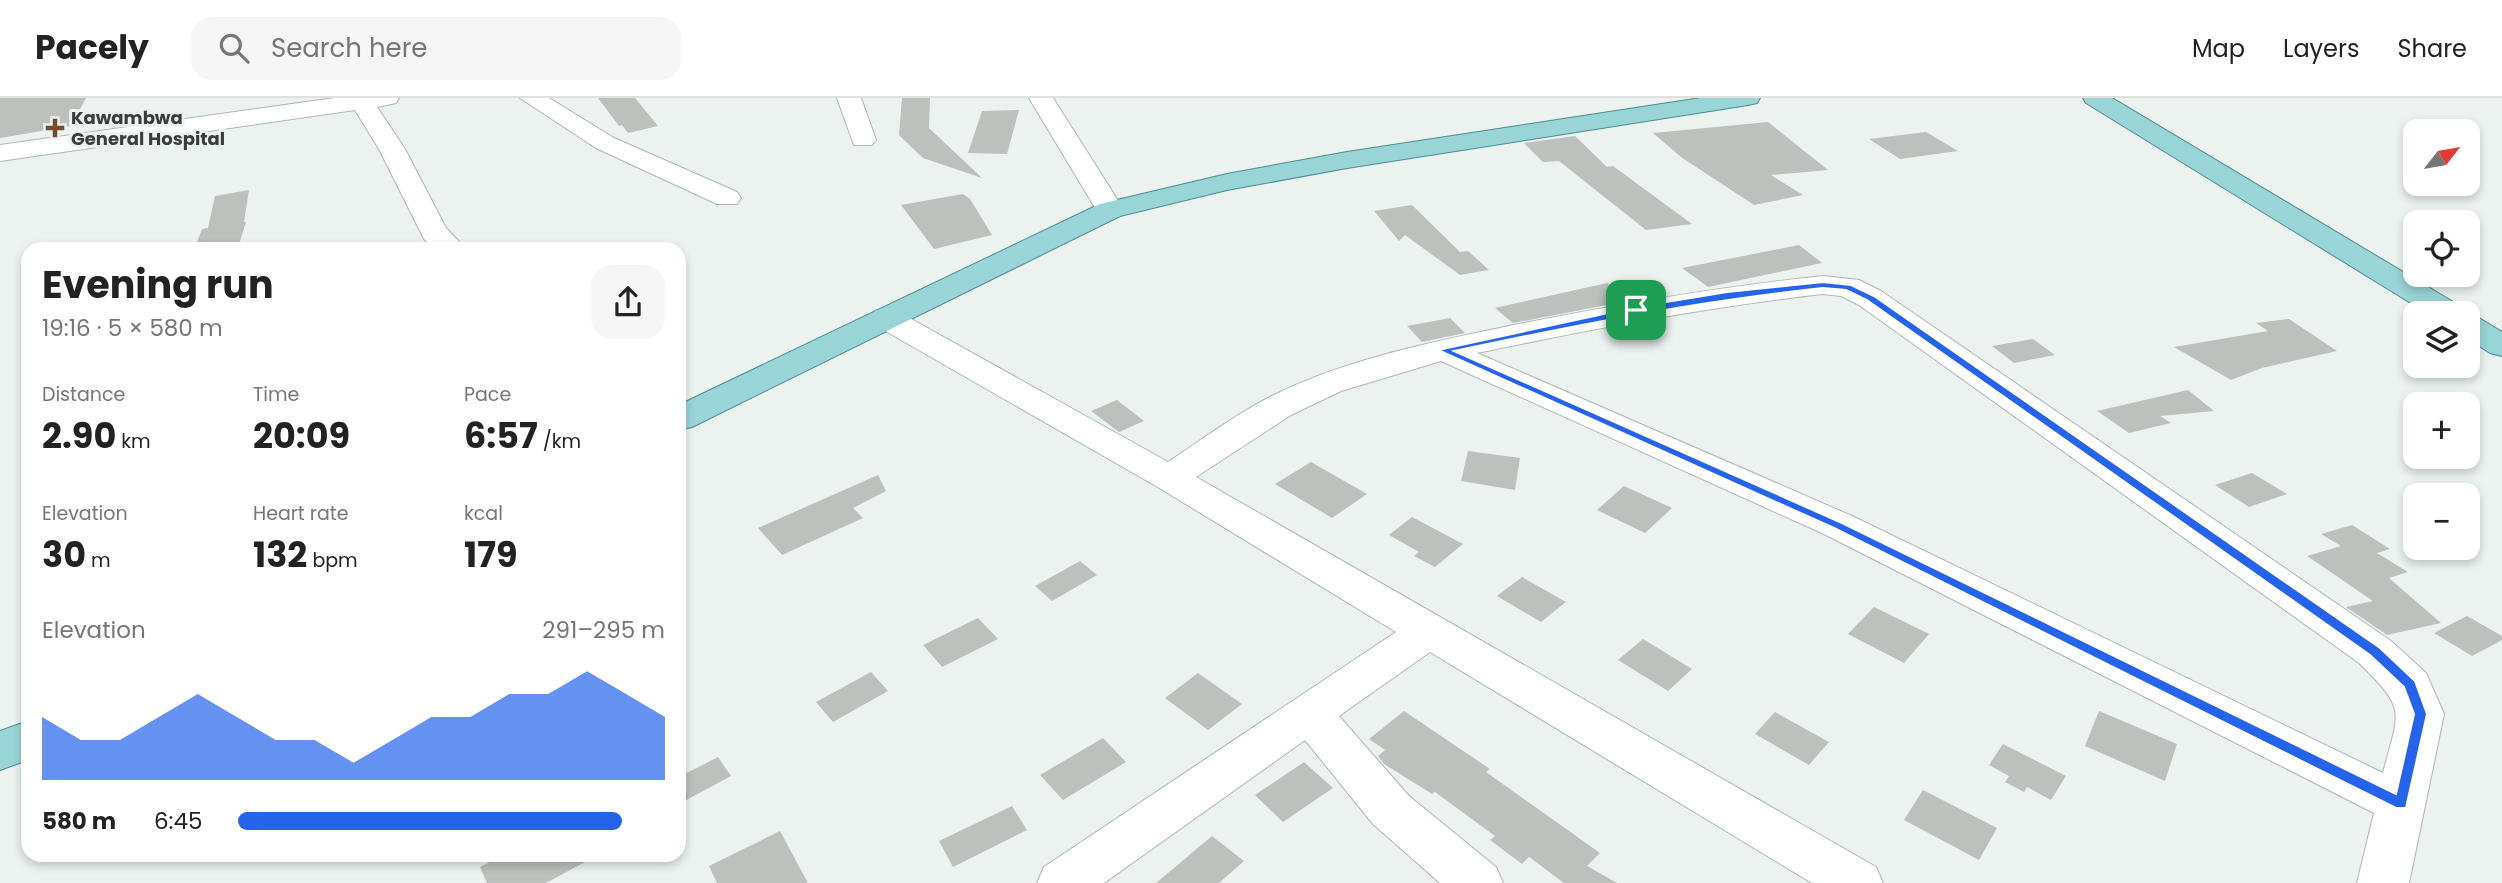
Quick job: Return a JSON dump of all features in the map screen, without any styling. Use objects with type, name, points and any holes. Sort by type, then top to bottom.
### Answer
[{"type":"main road","points":[[686,416],[1110,210],[1227,181],[1748,98]]},
{"type":"main road","points":[[2095,98],[2429,301]]},
{"type":"main road","points":[[2480,332],[2502,346]]},
{"type":"main road","points":[[0,752],[21,742]]},
{"type":"street","points":[[532,98],[605,143],[727,198]]},
{"type":"street","points":[[849,98],[863,140]]},
{"type":"street","points":[[1041,98],[1110,210]]},
{"type":"street","points":[[0,153],[374,100],[392,149],[434,233],[444,242]]},
{"type":"street","points":[[1169,478],[1278,407],[1329,384],[1443,350],[1636,310],[1727,295],[1823,285],[1848,287],[1859,292],[2375,652],[2410,685],[2421,714],[2383,883]]},
{"type":"street","points":[[886,318],[1430,629],[1857,883]]},
{"type":"street","points":[[1443,350],[1838,525],[2401,804]]},
{"type":"street","points":[[1063,883],[1430,629]]},
{"type":"street","points":[[1309,712],[1391,810],[1477,883]]},
{"type":"building","points":[[0,98],[86,98],[71,126],[0,138]]},
{"type":"building","points":[[598,98],[635,98],[658,126],[628,133],[622,125],[619,126]]},
{"type":"building","points":[[902,98],[930,98],[929,128],[982,178],[923,158],[899,135]]},
{"type":"building","points":[[1019,110],[1007,154],[968,153],[982,111]]},
{"type":"building","points":[[1768,122],[1828,170],[1771,175],[1803,195],[1754,205],[1681,157],[1653,133]]},
{"type":"building","points":[[1926,132],[1958,151],[1900,159],[1869,139]]},
{"type":"building","points":[[1575,136],[1607,167],[1613,166],[1692,224],[1646,230],[1559,161],[1543,162],[1524,143]]},
{"type":"building","points":[[249,190],[246,222],[240,242],[197,242],[202,229],[208,228],[215,196]]},
{"type":"building","points":[[963,194],[970,199],[992,235],[934,249],[901,205]]},
{"type":"building","points":[[1412,205],[1460,252],[1468,251],[1489,270],[1460,275],[1405,235],[1399,241],[1374,211]]},
{"type":"building","points":[[1799,245],[1822,263],[1708,287],[1682,268]]},
{"type":"building","points":[[1607,283],[1627,301],[1513,323],[1495,308]]},
{"type":"building","points":[[1450,318],[1465,333],[1422,342],[1407,326]]},
{"type":"building","points":[[2289,319],[2337,351],[2262,368],[2231,380],[2174,347],[2268,331],[2256,323]]},
{"type":"building","points":[[2033,339],[2055,355],[2014,363],[1992,346]]},
{"type":"building","points":[[2188,390],[2214,411],[2160,416],[2171,423],[2129,433],[2097,411]]},
{"type":"building","points":[[1117,400],[1144,421],[1119,432],[1091,411]]},
{"type":"building","points":[[1468,451],[1520,458],[1515,490],[1461,481]]},
{"type":"building","points":[[1311,462],[1367,494],[1332,518],[1275,484]]},
{"type":"building","points":[[2252,473],[2287,494],[2249,507],[2215,485]]},
{"type":"building","points":[[878,475],[886,491],[853,508],[863,518],[782,555],[758,528]]},
{"type":"building","points":[[1624,486],[1672,508],[1645,533],[1597,510]]},
{"type":"building","points":[[1412,517],[1463,544],[1435,567],[1414,556],[1419,552],[1389,535]]},
{"type":"building","points":[[2352,525],[2390,549],[2377,553],[2408,572],[2389,578],[2441,623],[2387,635],[2346,607],[2373,601],[2307,556],[2341,546],[2321,534]]},
{"type":"building","points":[[1080,561],[1097,575],[1052,601],[1035,586]]},
{"type":"building","points":[[1522,577],[1566,602],[1541,622],[1497,596]]},
{"type":"building","points":[[1874,607],[1929,634],[1904,663],[1848,634]]},
{"type":"building","points":[[2467,616],[2502,636],[2502,640],[2472,656],[2434,633]]},
{"type":"building","points":[[978,618],[998,639],[942,667],[923,645]]},
{"type":"building","points":[[1643,639],[1692,669],[1668,691],[1618,660]]},
{"type":"building","points":[[871,672],[888,691],[833,722],[816,702]]},
{"type":"building","points":[[1198,673],[1242,704],[1208,730],[1165,698]]},
{"type":"building","points":[[1404,711],[1490,769],[1486,772],[1600,853],[1587,866],[1617,883],[1564,883],[1529,857],[1522,864],[1490,840],[1495,836],[1435,792],[1432,794],[1384,764],[1378,756],[1385,750],[1369,739]]},
{"type":"building","points":[[2099,711],[2177,744],[2165,781],[2085,746]]},
{"type":"building","points":[[1775,712],[1829,742],[1809,765],[1755,734]]},
{"type":"building","points":[[1103,738],[1126,762],[1063,800],[1040,775]]},
{"type":"building","points":[[2003,744],[2066,776],[2051,800],[2027,787],[2024,792],[2005,782],[2009,776],[1989,765]]},
{"type":"building","points":[[718,757],[731,776],[686,800],[686,773]]},
{"type":"building","points":[[1304,762],[1333,788],[1283,822],[1255,795]]},
{"type":"building","points":[[1923,790],[1997,828],[1979,860],[1904,820]]},
{"type":"building","points":[[1012,806],[1027,830],[953,867],[939,841]]},
{"type":"building","points":[[780,831],[808,883],[717,883],[709,866]]},
{"type":"building","points":[[1212,836],[1244,861],[1219,883],[1156,883]]},
{"type":"building","points":[[490,862],[585,862],[546,883],[487,883],[480,867]]},
{"type":"place","name":"Kawambwa General Hospital","points":[[55,128]]},
{"type":"route","points":[[1823,285],[1848,287],[1870,298],[2375,652],[2410,685],[2421,714],[2401,804],[1838,525],[1443,350],[1636,310],[1727,295],[1823,285]]}]
